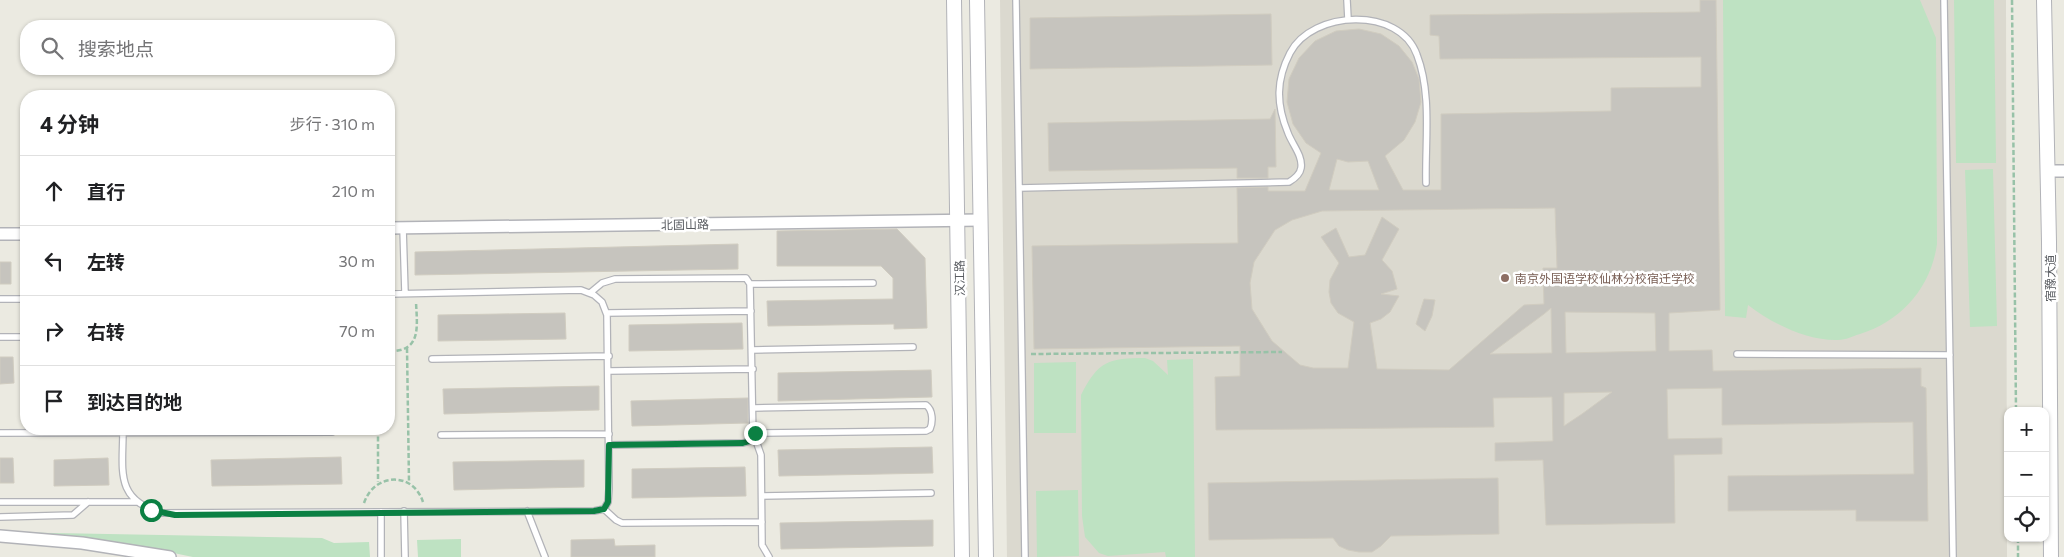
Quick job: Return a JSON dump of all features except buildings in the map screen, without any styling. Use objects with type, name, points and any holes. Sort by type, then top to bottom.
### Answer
[{"type":"street","name":"汉江路","points":[[954,0],[962,557]]},
{"type":"street","name":"汉江路","points":[[977,0],[986,557]]},
{"type":"street","name":"宿豫大道","points":[[2044,0],[2050,557]]},
{"type":"street","points":[[2047,172],[2064,171]]},
{"type":"street","name":"北固山路","points":[[395,228],[982,220]]},
{"type":"street","points":[[0,234],[20,234]]},
{"type":"street","points":[[0,536],[82,543],[170,557]]},
{"type":"lane","points":[[1016,0],[1026,557]]},
{"type":"lane","points":[[1347,0],[1348,19]]},
{"type":"lane","points":[[1944,0],[1953,557]]},
{"type":"lane","points":[[1019,188],[1289,182],[1296,177],[1301,169],[1299,155],[1288,133],[1280,109],[1280,74],[1292,50],[1307,36],[1326,24],[1348,19],[1372,20],[1399,32],[1416,51],[1425,74],[1426,183]]},
{"type":"lane","points":[[403,227],[405,293]]},
{"type":"lane","points":[[590,294],[602,283],[615,279],[746,278],[750,284],[755,435],[761,450],[762,545],[769,557]]},
{"type":"lane","points":[[750,284],[873,283]]},
{"type":"lane","points":[[123,435],[124,484],[130,497],[151,510],[175,515],[404,511],[594,511],[604,509],[608,502],[610,489],[609,356],[607,313],[602,302],[581,290],[395,294]]},
{"type":"lane","points":[[0,299],[20,299]]},
{"type":"lane","points":[[607,313],[751,312]]},
{"type":"lane","points":[[0,338],[20,337]]},
{"type":"lane","points":[[752,350],[913,347]]},
{"type":"lane","points":[[1737,354],[1950,355]]},
{"type":"lane","points":[[432,359],[609,356]]},
{"type":"lane","points":[[609,371],[753,369]]},
{"type":"lane","points":[[609,445],[743,443],[755,435],[926,431],[932,425],[931,411],[926,405],[754,408]]},
{"type":"lane","points":[[0,433],[20,433]]},
{"type":"lane","points":[[441,435],[609,434]]},
{"type":"lane","points":[[762,496],[931,493]]},
{"type":"lane","points":[[0,502],[136,502]]},
{"type":"lane","points":[[0,517],[73,516],[88,502]]},
{"type":"lane","points":[[604,509],[622,523],[762,522]]},
{"type":"lane","points":[[404,511],[406,557]]},
{"type":"lane","points":[[527,511],[545,557]]},
{"type":"lane","points":[[381,512],[381,557]]},
{"type":"path","points":[[2012,0],[2016,407]]},
{"type":"path","points":[[395,350],[407,348],[412,344],[416,336],[416,293]]},
{"type":"path","points":[[407,348],[409,482],[422,498],[427,511]]},
{"type":"path","points":[[1022,354],[1282,352]]},
{"type":"path","points":[[378,435],[378,483]]},
{"type":"path","points":[[361,512],[370,490],[378,483],[394,479],[409,482]]},
{"type":"path","points":[[2018,542],[2018,557]]},
{"type":"shaded area","name":"南京外国语学校仙林分校宿迁学校","points":[[1000,0],[2006,0],[2007,407],[2004,407],[2004,542],[2007,542],[2007,557],[1007,557]]},
{"type":"green space","points":[[1723,0],[1920,0],[1936,38],[1937,244],[1934,260],[1921,288],[1901,311],[1875,328],[1844,339],[1826,340],[1790,330],[1748,305],[1746,318],[1725,316]]},
{"type":"green space","points":[[1954,0],[1994,0],[1996,163],[1956,163]]},
{"type":"green space","points":[[1993,169],[1997,326],[1970,327],[1965,170]]},
{"type":"green space","points":[[1145,358],[1153,361],[1168,375],[1167,360],[1193,359],[1195,557],[1166,557],[1165,552],[1108,556],[1099,553],[1085,537],[1082,516],[1081,395],[1099,368],[1122,359]]},
{"type":"green space","points":[[1076,362],[1076,433],[1034,433],[1034,363]]},
{"type":"green space","points":[[1078,490],[1079,556],[1037,557],[1036,491]]},
{"type":"green space","points":[[0,532],[322,538],[334,543],[369,542],[370,557],[193,557],[139,546]]},
{"type":"green space","points":[[461,539],[461,557],[418,557],[417,540]]},
{"type":"place","name":"南京外国语学校仙林分校宿迁学校","points":[[1505,278]]},
{"type":"route","points":[[151,510],[175,515],[404,511],[594,511],[604,509],[608,502],[610,489],[609,445],[743,443],[753,440],[755,433]]}]
